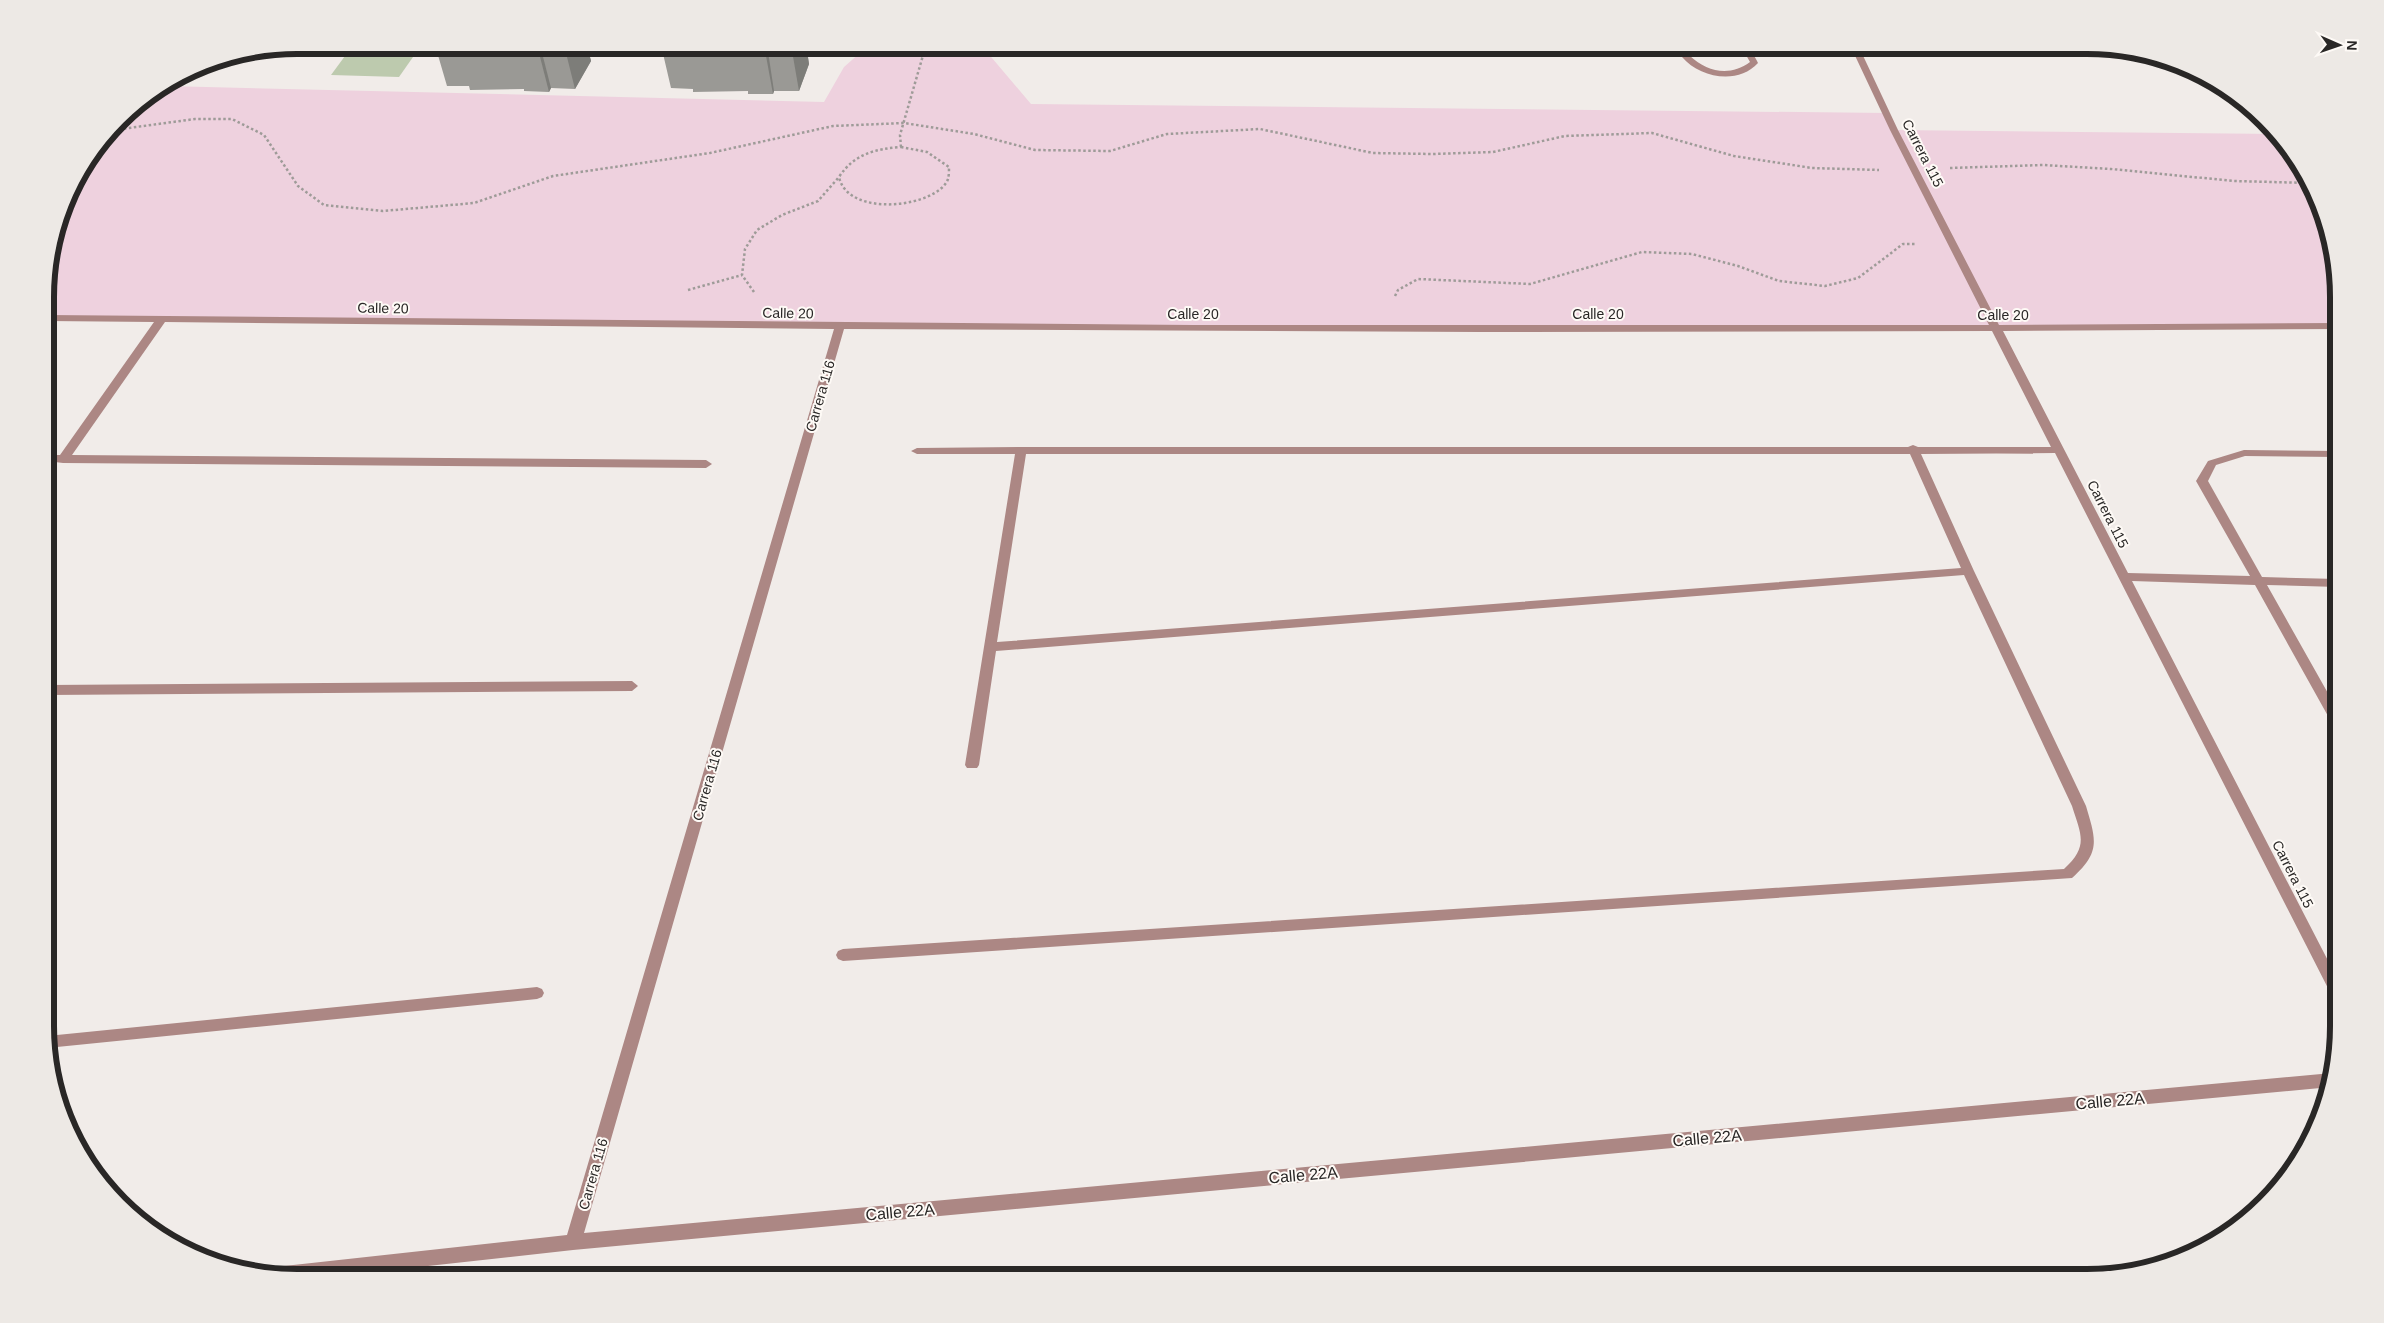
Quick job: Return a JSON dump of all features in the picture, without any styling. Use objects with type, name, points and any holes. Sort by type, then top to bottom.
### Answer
[{"type":"street","points":[[1687,54],[1686,57],[1694,66],[1731,74],[1747,70],[1754,63],[1750,54]]},
{"type":"street","name":"Carrera 115","points":[[1858,54],[1952,244],[2330,978]]},
{"type":"street","name":"Calle 20","points":[[54,318],[840,327],[1996,329],[2330,326]]},
{"type":"street","points":[[63,459],[162,319]]},
{"type":"street","name":"Carrera 116","points":[[573,1242],[840,327]]},
{"type":"street","points":[[917,451],[1913,448],[2058,450]]},
{"type":"street","points":[[843,955],[2067,874],[2083,862],[2089,847],[2079,806],[1968,571],[1913,448]]},
{"type":"street","points":[[972,765],[1021,450]]},
{"type":"street","points":[[2330,454],[2244,453],[2212,463],[2202,481],[2330,708]]},
{"type":"street","points":[[54,458],[706,464]]},
{"type":"street","points":[[989,647],[1968,571]]},
{"type":"street","points":[[2124,577],[2330,583]]},
{"type":"street","points":[[54,690],[632,686]]},
{"type":"street","points":[[54,1041],[537,993]]},
{"type":"street","name":"Calle 22A","points":[[329,1269],[573,1242],[2324,1081]]},
{"type":"path","points":[[902,147],[900,135],[923,54]]},
{"type":"path","points":[[121,129],[195,119],[232,119],[264,135],[280,156],[298,186],[324,205],[383,211],[474,203],[553,176],[710,153],[833,126],[904,123],[974,134],[1035,150],[1110,151],[1167,134],[1260,129],[1373,153],[1432,154],[1493,152],[1565,136],[1652,133],[1734,156],[1812,168],[1914,169],[2043,166],[2111,169],[2234,181],[2302,183]]},
{"type":"path","points":[[742,275],[745,249],[757,230],[782,215],[818,201],[839,177],[845,165],[860,155],[880,149],[902,147],[923,150],[939,157],[949,167],[948,179],[938,191],[920,200],[897,204],[874,204],[854,198],[842,189],[839,177]]},
{"type":"path","points":[[1379,327],[1398,290],[1418,279],[1530,284],[1642,252],[1692,254],[1738,266],[1779,281],[1825,286],[1858,278],[1903,244],[1952,244]]},
{"type":"shaded area","points":[[859,54],[989,54],[1031,104],[1887,113],[1894,130],[2267,134],[2298,175],[2312,204],[2322,234],[2330,281],[2330,326],[1479,328],[54,318],[54,281],[58,249],[72,204],[86,175],[104,149],[125,125],[149,104],[175,86],[824,102],[844,67]]},
{"type":"shaded area","points":[[345,56],[413,57],[399,77],[331,75]]}]
